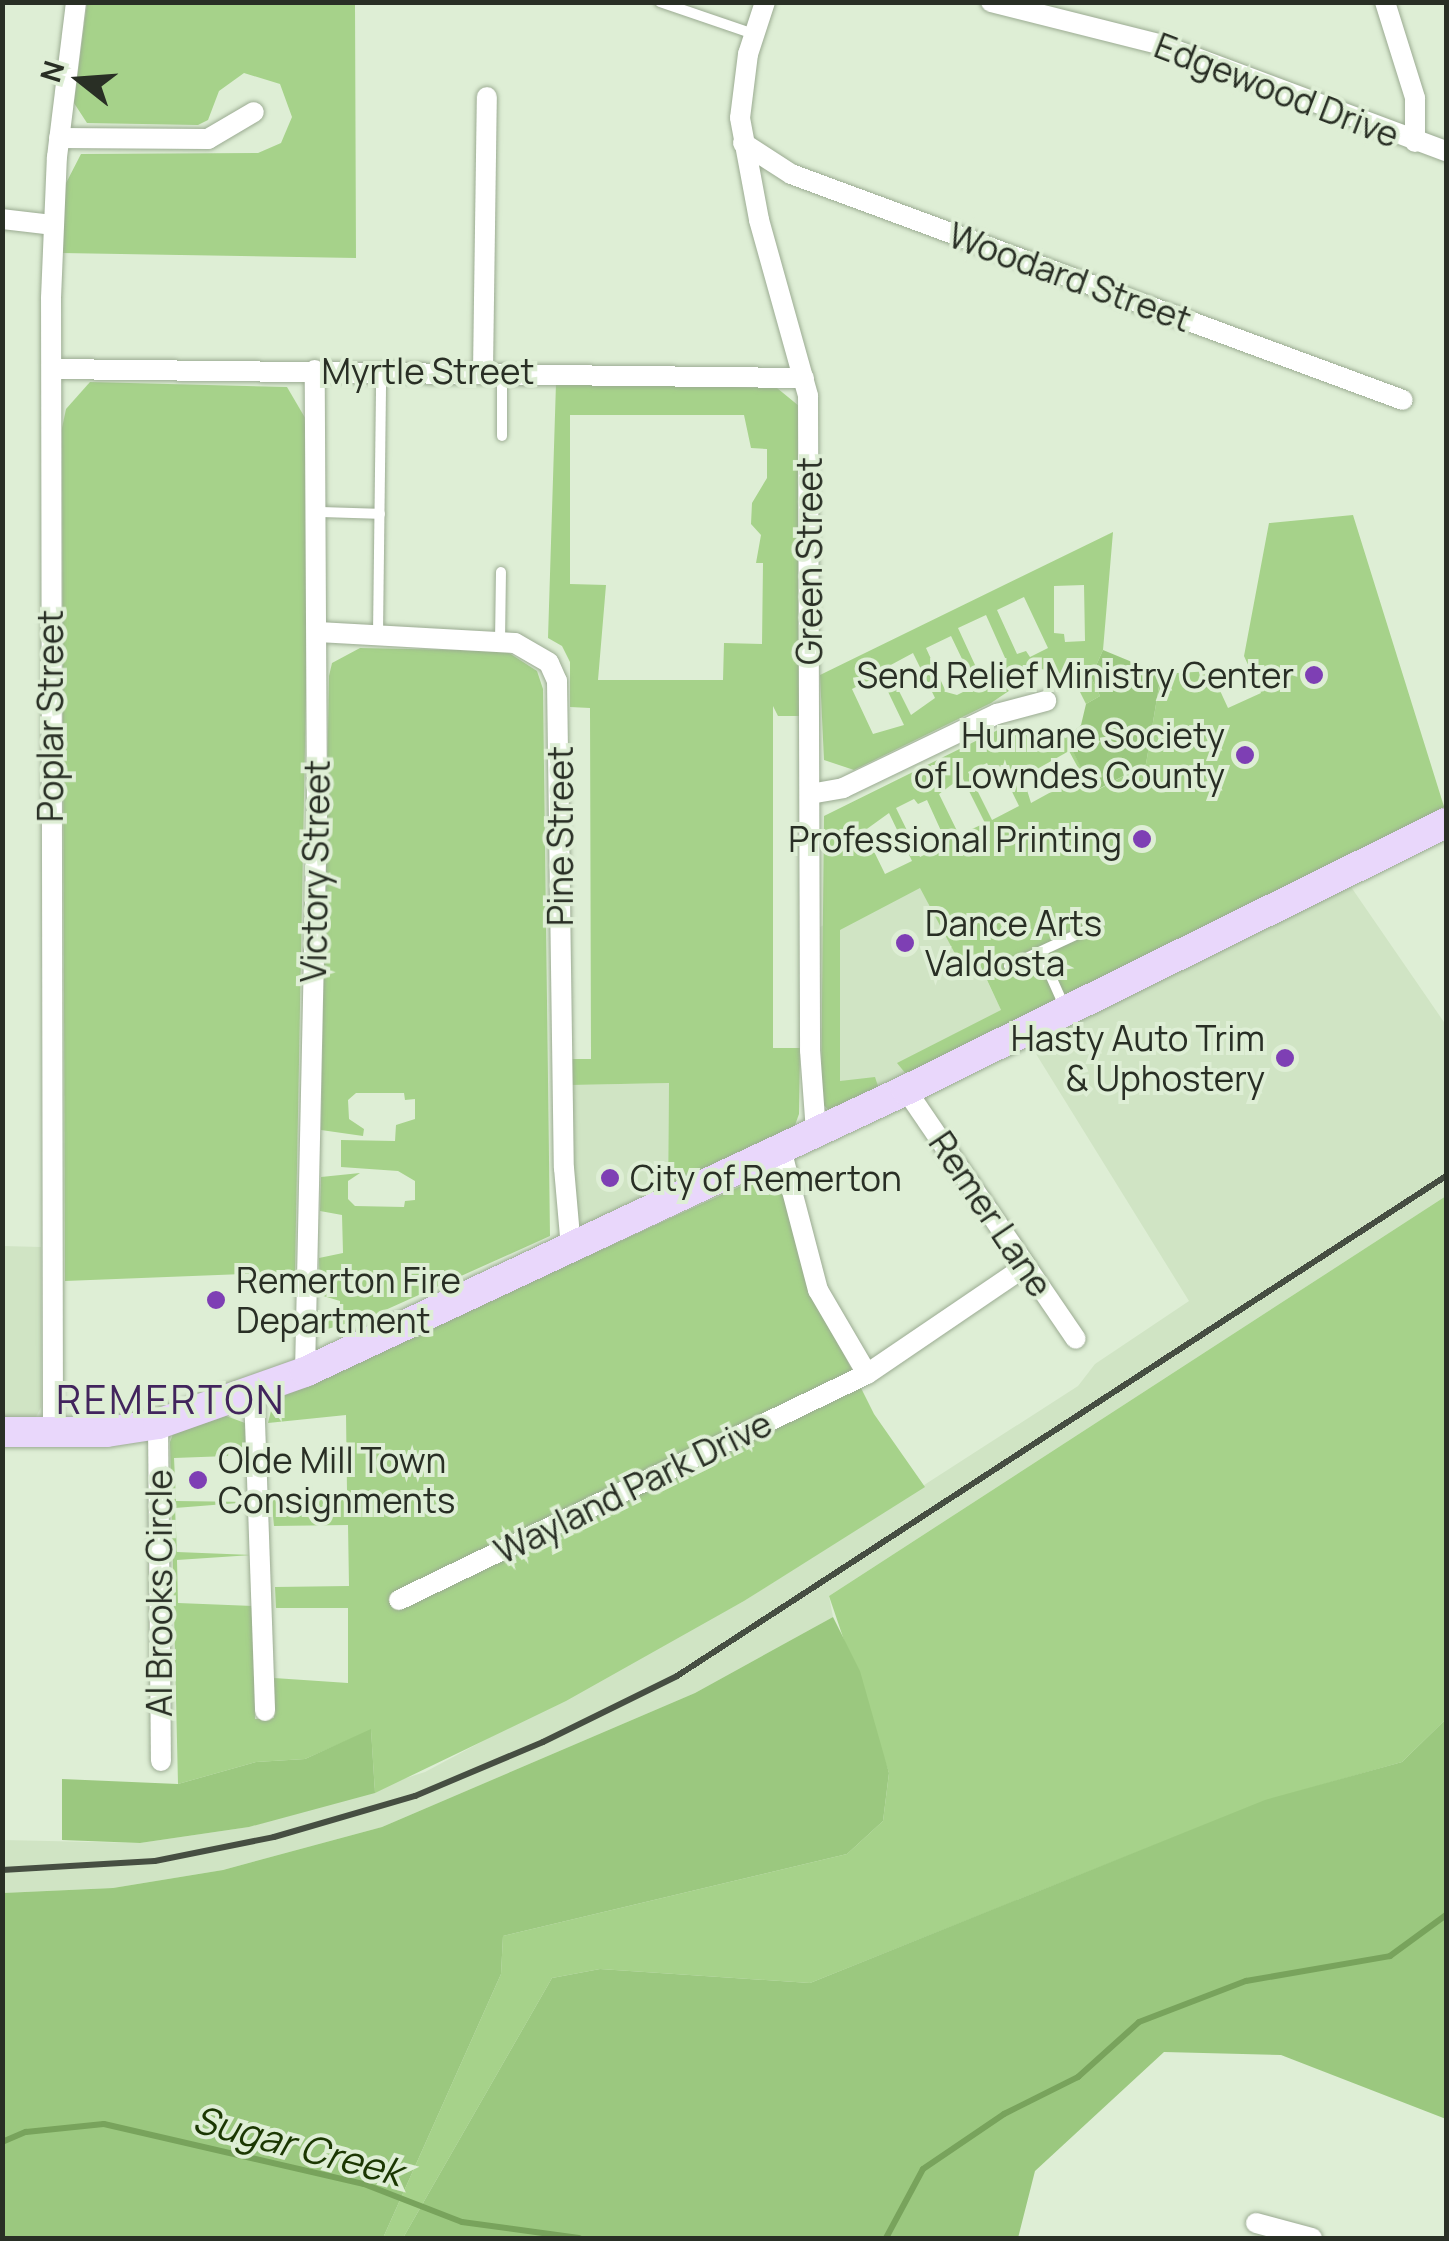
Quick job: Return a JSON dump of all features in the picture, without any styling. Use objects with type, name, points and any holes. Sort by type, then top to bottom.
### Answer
[{"type":"street","name":"Poplar Street","points":[[53,1432],[53,225],[76,2]]},
{"type":"street","name":"Edgewood Drive","points":[[991,2],[1162,45],[1446,151]]},
{"type":"street","points":[[1385,2],[1415,98],[1415,142]]},
{"type":"street","name":"Green Street","points":[[761,4],[742,88],[743,143],[804,378],[816,1132]]},
{"type":"street","points":[[487,97],[493,371]]},
{"type":"street","points":[[60,138],[208,138],[254,112]]},
{"type":"street","name":"Woodard Street","points":[[743,143],[791,174],[1404,400]]},
{"type":"street","points":[[2,219],[53,225]]},
{"type":"street","name":"Myrtle Street","points":[[52,369],[493,371],[804,378]]},
{"type":"street","name":"Victory Street","points":[[304,1372],[318,632],[315,370]]},
{"type":"street","name":"Pine Street","points":[[318,632],[500,642],[530,647],[549,662],[557,682],[564,1168],[571,1248]]},
{"type":"street","points":[[810,794],[843,788],[997,714],[1046,701]]},
{"type":"street","points":[[2,1432],[158,1424],[254,1393],[304,1372],[906,1090],[1446,822]]},
{"type":"street","name":"Remer Lane","points":[[906,1090],[1076,1338]]},
{"type":"street","points":[[781,1149],[818,1290],[867,1374]]},
{"type":"street","name":"Wayland Park Drive","points":[[399,1600],[867,1374],[1026,1266]]},
{"type":"street","points":[[254,1393],[265,1711]]},
{"type":"street","name":"Al Brooks Circle","points":[[158,1424],[161,1761]]},
{"type":"street","points":[[1256,2223],[1312,2238]]},
{"type":"lane","points":[[660,2],[754,34]]},
{"type":"lane","points":[[378,634],[381,371]]},
{"type":"lane","points":[[493,371],[502,436]]},
{"type":"lane","points":[[318,512],[380,514]]},
{"type":"lane","points":[[500,642],[501,572]]},
{"type":"lane","points":[[1009,966],[1084,931]]},
{"type":"lane","points":[[1040,952],[1066,1009]]},
{"type":"shaded area","points":[[935,870],[1010,1029],[839,1112],[819,1092],[820,927]]},
{"type":"shaded area","points":[[1349,884],[1446,1025],[1446,1196],[829,1596],[833,1617],[695,1693],[382,1827],[223,1870],[113,1888],[3,1893],[2,1840],[140,1843],[249,1827],[425,1772],[744,1601],[1078,1386],[1095,1364],[1189,1301],[1028,1041]]},
{"type":"shaded area","points":[[669,1083],[668,1194],[585,1229],[574,1215],[571,1085]]},
{"type":"shaded area","points":[[3,1246],[41,1247],[41,1407],[33,1423],[3,1426]]},
{"type":"green space","points":[[87,3],[355,3],[356,258],[62,253],[64,187],[81,154],[258,153],[281,143],[292,117],[280,84],[244,73],[219,91],[208,120],[198,125],[87,123],[74,103]]},
{"type":"green space","points":[[90,382],[287,387],[311,428],[295,1272],[65,1281],[62,428],[66,409]]},
{"type":"green space","points":[[556,383],[777,388],[799,406],[799,716],[778,716],[773,706],[773,1048],[800,1048],[799,1114],[794,1128],[668,1194],[669,1083],[571,1085],[572,1059],[591,1059],[590,708],[570,707],[570,662],[562,646],[548,638]],"holes":[[[570,415],[744,415],[751,448],[767,449],[767,478],[752,503],[751,524],[761,535],[756,563],[763,563],[762,644],[724,643],[723,680],[598,680],[606,585],[570,584]]]},
{"type":"green space","points":[[1353,515],[1446,813],[906,1074],[897,1063],[1001,1010],[975,954],[960,963],[920,888],[840,930],[840,1081],[875,1077],[878,1086],[874,1095],[830,1111],[821,1103],[824,816],[1006,726],[1066,738],[1094,792],[1146,764],[1161,674],[1211,671],[1228,708],[1261,693],[1244,656],[1269,523]],"holes":[[[1069,751],[1082,775],[1031,803],[1023,777]],[[987,763],[990,769],[999,765],[1019,806],[992,820],[968,772]],[[962,777],[985,823],[959,835],[939,794]],[[914,799],[918,804],[927,800],[947,844],[920,857],[896,808]],[[889,813],[912,861],[885,874],[864,831]]]},
{"type":"green space","points":[[1113,532],[1103,650],[1091,677],[1100,696],[1086,704],[1072,676],[1041,669],[991,703],[854,770],[824,760],[820,675]],"holes":[[[1084,585],[1085,641],[1065,642],[1064,634],[1054,633],[1054,586]],[[1024,597],[1048,648],[1030,657],[1026,651],[1017,654],[997,610]],[[986,615],[1006,660],[981,678],[958,628]],[[951,636],[975,686],[957,695],[946,692],[926,648]],[[913,653],[935,698],[911,715],[887,667]],[[880,675],[904,725],[873,734],[852,689]]]},
{"type":"green space","points":[[360,648],[506,651],[537,671],[543,689],[550,1236],[372,1316],[324,1330],[320,1319],[340,1316],[340,1301],[320,1295],[319,1258],[343,1253],[342,1215],[320,1211],[321,1177],[360,1173],[348,1181],[348,1199],[355,1206],[404,1207],[405,1201],[415,1200],[415,1181],[398,1171],[341,1167],[341,1140],[395,1141],[396,1125],[415,1119],[415,1099],[405,1100],[404,1093],[356,1093],[348,1100],[349,1119],[364,1129],[363,1136],[321,1130],[329,676],[332,663]]},
{"type":"green space","points":[[1103,650],[1161,674],[1146,764],[1093,792],[1066,738],[1081,725],[1086,704],[1100,696],[1091,677]]},
{"type":"green space","points":[[763,1176],[785,1187],[826,1318],[874,1414],[925,1487],[744,1601],[566,1701],[375,1793],[371,1730],[305,1759],[256,1762],[178,1784],[170,1442],[173,1434],[226,1416],[245,1423],[250,1447],[229,1448],[228,1456],[174,1458],[176,1501],[251,1502],[175,1508],[177,1552],[252,1555],[177,1560],[178,1603],[253,1606],[255,1719],[274,1718],[274,1678],[348,1683],[348,1608],[276,1608],[275,1587],[349,1586],[348,1525],[274,1526],[271,1496],[347,1492],[346,1415],[268,1423],[274,1399]]},
{"type":"green space","points":[[1446,1196],[1446,1719],[1402,1762],[1265,1801],[810,1983],[600,1969],[552,1978],[403,2238],[383,2238],[501,1974],[503,1936],[847,1854],[883,1821],[889,1773],[829,1596]]},
{"type":"green space","points":[[833,1617],[860,1671],[889,1773],[883,1821],[847,1854],[503,1936],[501,1974],[383,2238],[3,2238],[3,1893],[113,1888],[223,1870],[382,1827],[695,1693]]},
{"type":"green space","points":[[1446,1719],[1446,2119],[1281,2055],[1164,2052],[1035,2171],[1018,2238],[403,2238],[552,1978],[600,1969],[810,1983],[1265,1800],[1402,1762]]},
{"type":"green space","points":[[371,1729],[375,1793],[249,1827],[140,1843],[62,1840],[62,1779],[178,1784],[256,1762],[305,1759]]},
{"type":"waterway","points":[[886,2238],[923,2169],[1004,2114],[1078,2077],[1139,2022],[1246,1981],[1390,1956],[1446,1915]]},
{"type":"waterway","name":"Sugar Creek","points":[[2,2142],[26,2132],[104,2124],[364,2184],[462,2222],[579,2238]]},
{"type":"railway","points":[[2,1870],[155,1861],[274,1837],[415,1796],[543,1742],[677,1676],[1446,1176]]},
{"type":"place","name":"Send Relief Ministry Center","points":[[1314,675]]},
{"type":"place","name":"Humane Society of Lowndes County","points":[[1245,755]]},
{"type":"place","name":"Professional Printing","points":[[1142,839]]},
{"type":"place","name":"Dance Arts Valdosta","points":[[905,943]]},
{"type":"place","name":"Hasty Auto Trim & Uphostery","points":[[1285,1058]]},
{"type":"place","name":"City of Remerton","points":[[610,1178]]},
{"type":"place","name":"Remerton Fire Department","points":[[216,1300]]},
{"type":"place","name":"Olde Mill Town Consignments","points":[[198,1480]]},
{"type":"district","name":"REMERTON","points":[[171,1399]]}]
